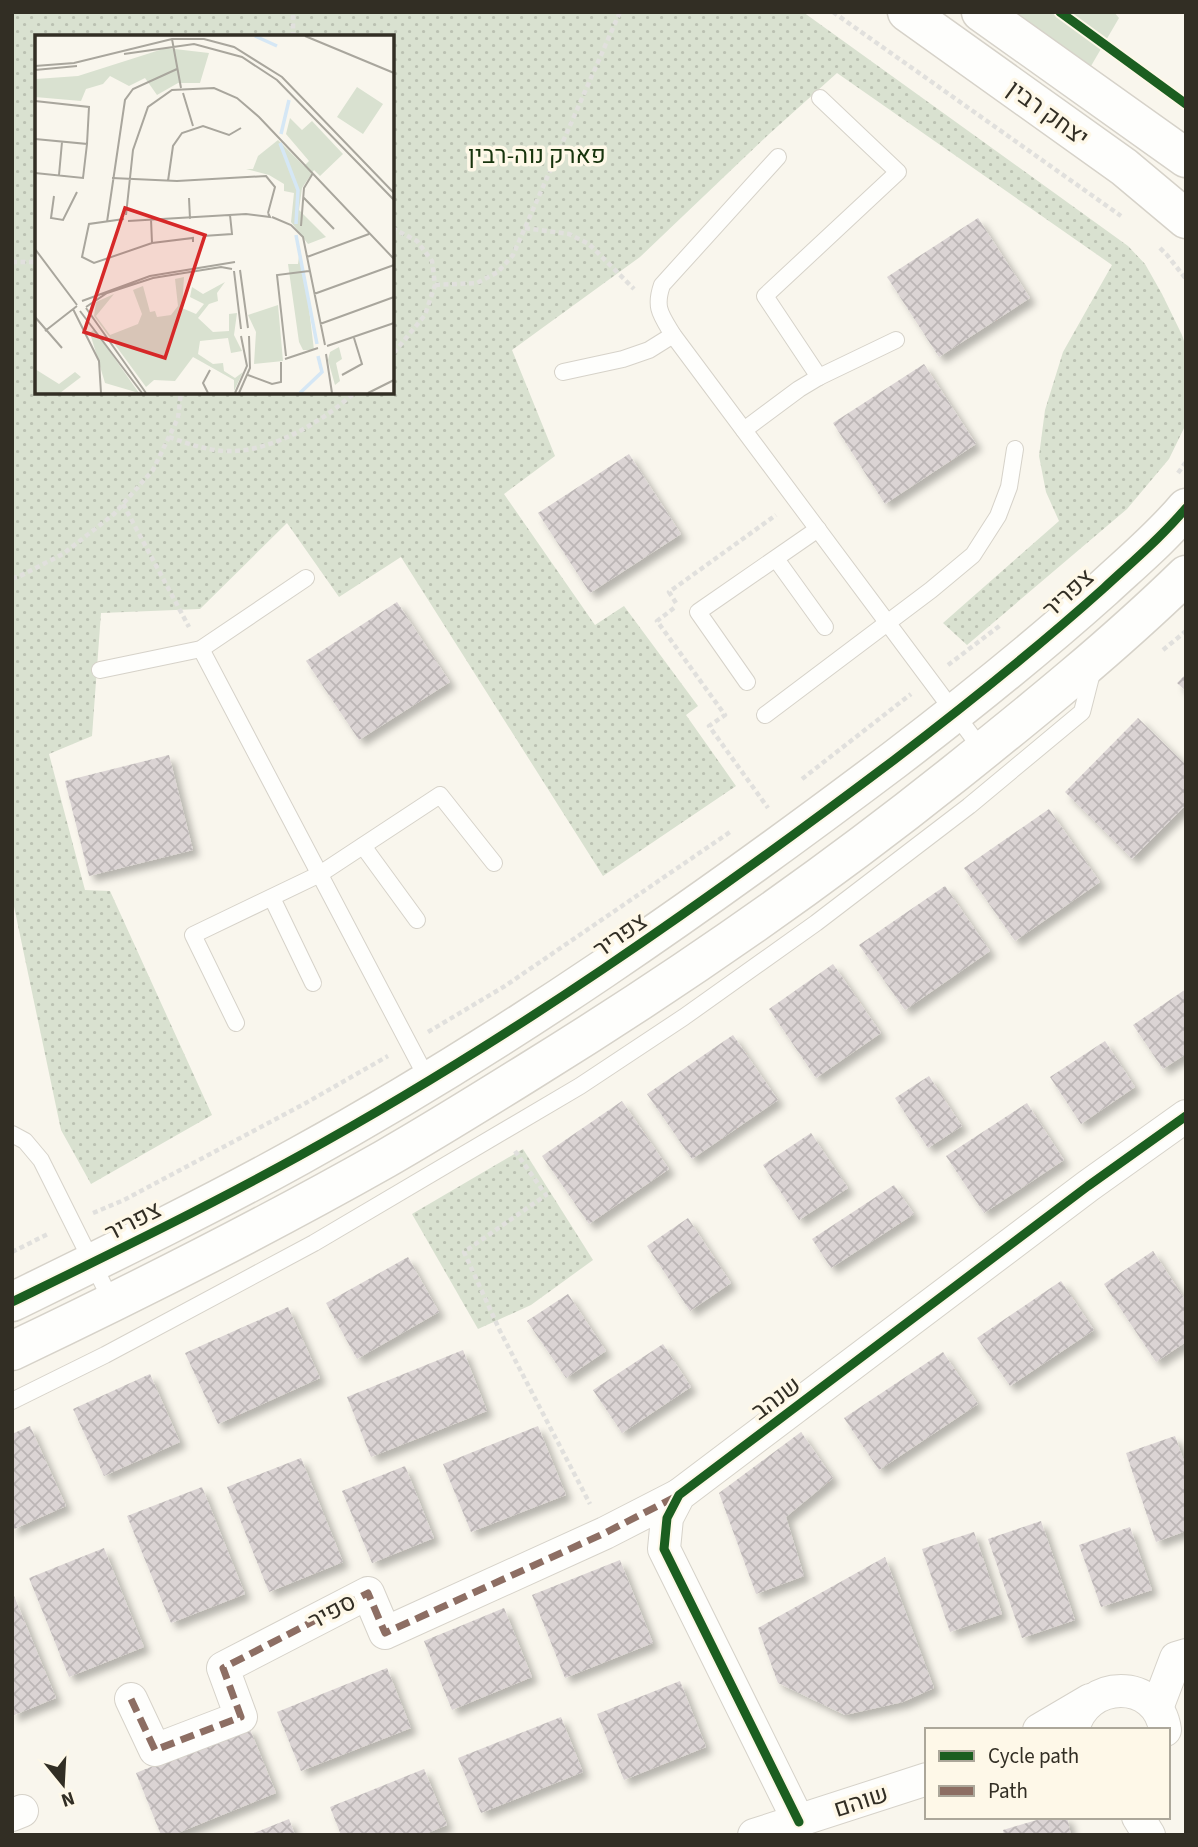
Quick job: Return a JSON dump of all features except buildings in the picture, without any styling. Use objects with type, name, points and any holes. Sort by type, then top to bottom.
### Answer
[{"type":"street","name":"יצחק רבין","points":[[907,12],[1124,167],[1186,219]]},
{"type":"street","name":"יצחק רבין","points":[[981,12],[1186,158]]},
{"type":"street","name":"צפריר","points":[[12,1302],[300,1155],[504,1034],[602,971],[800,830],[954,713],[1068,621],[1139,556],[1178,495]]},
{"type":"street","points":[[12,1351],[223,1247],[387,1158],[565,1050],[693,967],[780,906],[983,751],[1059,689],[1186,575]]},
{"type":"street","name":"שנהב","points":[[679,1495],[1088,1186],[1186,1116]]},
{"type":"street","points":[[679,1495],[667,1518],[664,1549],[799,1822]]},
{"type":"street","name":"ספיר","points":[[131,1699],[155,1750],[241,1717],[223,1668],[368,1593],[385,1633],[605,1533],[679,1495]]},
{"type":"street","points":[[1161,1719],[1176,1658],[1186,1654]]},
{"type":"street","points":[[1042,1728],[1097,1696],[1113,1691],[1129,1691],[1144,1697],[1161,1719]]},
{"type":"street","points":[[1074,1728],[1085,1706],[1097,1696]]},
{"type":"street","name":"שוהם","points":[[754,1835],[925,1780]]},
{"type":"street","points":[[1139,1819],[1149,1835]]},
{"type":"lane","points":[[819,377],[765,296],[898,172],[820,97]]},
{"type":"lane","points":[[778,157],[662,285],[657,299],[660,314],[983,751]]},
{"type":"lane","points":[[563,372],[623,359],[649,350],[673,335]]},
{"type":"lane","points":[[744,430],[819,377],[896,341]]},
{"type":"lane","points":[[765,715],[973,555],[998,516],[1009,487],[1016,449]]},
{"type":"lane","points":[[747,682],[698,612],[818,530]]},
{"type":"lane","points":[[776,559],[825,627]]},
{"type":"lane","points":[[100,670],[201,649],[306,578]]},
{"type":"lane","points":[[201,649],[428,1080]]},
{"type":"lane","points":[[12,1401],[105,1355],[314,1243],[580,1086],[684,1017],[816,923],[969,806],[1082,712],[1097,656]]},
{"type":"lane","points":[[236,1023],[193,935],[320,874],[440,796],[494,863]]},
{"type":"lane","points":[[363,846],[417,920]]},
{"type":"lane","points":[[272,898],[313,983]]},
{"type":"lane","points":[[12,1134],[25,1141],[41,1160],[112,1302]]},
{"type":"path","points":[[293,12],[293,35]]},
{"type":"path","points":[[435,285],[477,283],[498,272],[513,255],[620,12]]},
{"type":"path","points":[[832,12],[1122,216]]},
{"type":"path","points":[[525,228],[569,234],[589,244],[660,314]]},
{"type":"path","points":[[394,229],[417,241],[432,261],[435,285],[425,315],[394,353]]},
{"type":"path","points":[[1159,247],[1186,279]]},
{"type":"path","points":[[12,261],[35,262]]},
{"type":"path","points":[[12,578],[63,554],[114,514],[153,470],[178,418],[181,394]]},
{"type":"path","points":[[169,437],[205,449],[234,451],[272,444],[306,428],[352,394]]},
{"type":"path","points":[[1178,495],[1186,462]]},
{"type":"path","points":[[123,504],[201,649]]},
{"type":"path","points":[[800,781],[1007,620]]},
{"type":"path","points":[[12,1252],[124,1200],[304,1104],[409,1044],[505,986],[733,830]]},
{"type":"path","points":[[502,1132],[546,1195],[464,1252],[500,1331],[605,1533]]},
{"type":"green space","name":"פארק נוה-רבין","points":[[12,12],[803,12],[1128,246],[1145,264],[1186,347],[1186,424],[1169,459],[1127,509],[967,645],[943,623],[1059,521],[1046,492],[1039,456],[1045,410],[1063,352],[1112,265],[837,73],[640,257],[512,350],[555,456],[504,494],[595,625],[624,606],[698,706],[686,715],[736,786],[603,876],[401,557],[339,597],[287,523],[200,609],[101,613],[92,736],[49,754],[85,890],[110,891],[212,1115],[91,1184],[61,1130],[12,897]]},
{"type":"green space","points":[[996,12],[1114,12],[1119,18],[1084,78]]},
{"type":"green space","points":[[523,1149],[593,1260],[531,1305],[478,1329],[412,1214]]},
{"type":"marked path","points":[[131,1699],[155,1750],[241,1717],[223,1668],[368,1593],[385,1633],[605,1533],[677,1496]]},
{"type":"cycle path","points":[[1060,12],[1186,104]]},
{"type":"cycle path","points":[[12,1302],[192,1213],[299,1156],[453,1066],[603,969],[750,866],[948,718],[1079,610],[1186,508]]},
{"type":"cycle path","points":[[799,1822],[664,1549],[667,1518],[679,1495],[1088,1186],[1186,1116]]}]
